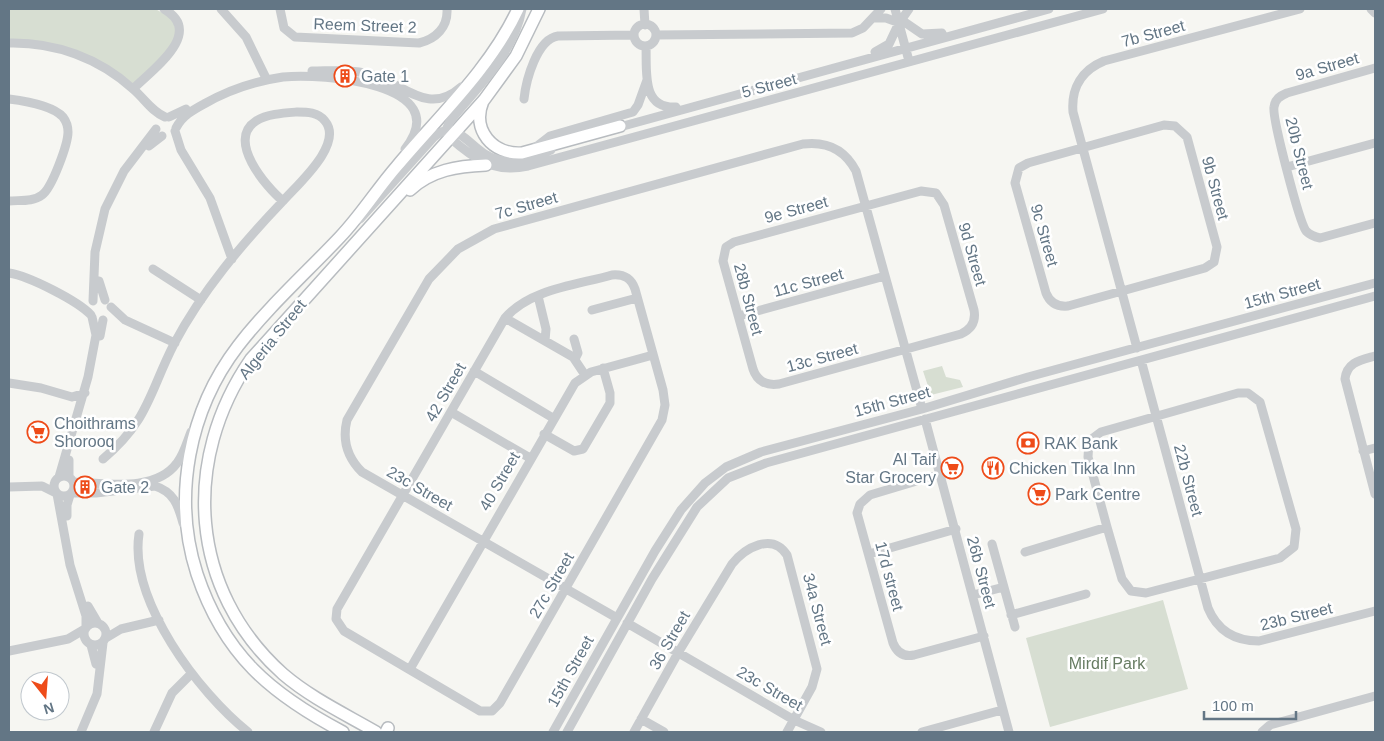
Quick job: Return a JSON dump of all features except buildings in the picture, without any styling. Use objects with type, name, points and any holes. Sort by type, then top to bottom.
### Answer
[{"type":"main road","name":"Algeria Street","points":[[344,732],[290,702],[258,675],[224,632],[205,594],[188,538],[187,477],[199,419],[218,376],[239,344],[352,223],[393,170],[472,80],[498,45],[520,9]]},
{"type":"main road","name":"Algeria Street","points":[[376,732],[293,681],[274,664],[248,634],[228,601],[214,566],[206,535],[204,498],[207,460],[213,436],[226,401],[238,379],[267,340],[376,219],[450,132],[484,100],[516,56],[539,9]]},
{"type":"main road","points":[[484,100],[480,112],[480,125],[492,144],[498,149],[514,153],[620,126]]},
{"type":"main road","points":[[376,219],[426,178],[458,167],[486,165]]},
{"type":"street","points":[[133,89],[178,40],[180,26],[177,20],[164,9]]},
{"type":"street","points":[[221,9],[232,12],[265,76]]},
{"type":"street","name":"Reem Street 2","points":[[280,9],[284,28],[295,36],[419,43],[428,41],[442,30],[446,23],[447,9]]},
{"type":"street","points":[[352,223],[368,212],[434,137],[450,132],[450,121],[498,62],[516,32],[520,9]]},
{"type":"street","points":[[644,9],[645,24]]},
{"type":"street","points":[[656,35],[790,32],[848,33],[859,30],[874,18],[881,9]]},
{"type":"street","points":[[895,9],[912,61]]},
{"type":"street","points":[[900,9],[900,22]]},
{"type":"street","points":[[854,62],[889,44],[909,9]]},
{"type":"street","name":"5 Street","points":[[450,132],[494,159],[510,161],[534,156],[620,126],[1049,9]]},
{"type":"street","name":"5 Street","points":[[450,132],[486,165],[510,169],[528,166],[1103,9]]},
{"type":"street","name":"7b Street","points":[[1083,147],[1074,112],[1073,96],[1079,81],[1096,64],[1300,9]]},
{"type":"street","points":[[1371,9],[1375,13]]},
{"type":"street","points":[[874,18],[886,18],[900,22],[922,34],[947,32],[955,34]]},
{"type":"street","points":[[645,24],[653,28],[656,35],[653,43],[646,46],[636,42],[634,35],[637,28],[645,24]]},
{"type":"street","points":[[524,99],[529,74],[543,45],[549,38],[634,35]]},
{"type":"street","points":[[9,43],[40,45],[75,54],[105,68],[133,89],[153,110],[206,190],[232,259]]},
{"type":"street","points":[[646,46],[647,80],[652,97],[661,106],[690,107]]},
{"type":"street","name":"9a Street","points":[[1286,93],[1375,68]]},
{"type":"street","points":[[162,126],[171,136],[186,114],[209,101],[252,84],[294,76],[336,74],[386,90],[407,101],[414,110],[417,118],[416,132],[398,158],[393,170]]},
{"type":"street","points":[[75,732],[86,713],[93,688],[96,659],[88,643],[86,616],[69,559],[54,485],[80,410],[96,335],[92,316],[92,303],[96,243],[108,201],[124,171],[162,126],[223,89],[265,76],[336,74],[377,76],[427,100],[438,100],[449,96],[472,80]]},
{"type":"street","points":[[531,150],[550,136],[633,112],[638,106],[647,80]]},
{"type":"street","name":"20b Street","points":[[1286,93],[1278,99],[1274,109],[1303,225],[1309,234],[1320,238],[1375,223]]},
{"type":"street","points":[[9,99],[28,102],[58,112],[65,120],[68,131],[51,184],[46,192],[32,200],[9,201]]},
{"type":"street","points":[[103,459],[120,444],[139,421],[174,343],[201,300],[232,259],[283,201],[325,153],[330,133],[327,123],[313,113],[297,112],[263,118],[254,122],[246,134],[245,144],[252,164],[266,184],[283,201]]},
{"type":"street","points":[[174,343],[125,320],[111,308],[100,286],[99,262],[110,209],[118,190],[152,144],[162,126],[175,122],[181,150]]},
{"type":"street","name":"9b Street","points":[[1083,147],[1164,125],[1176,126],[1187,137],[1217,248],[1216,258],[1205,268],[1122,291]]},
{"type":"street","name":"7c Street","points":[[347,420],[429,279],[450,256],[475,237],[494,229],[812,143],[831,146],[846,156],[856,171],[866,206]]},
{"type":"street","points":[[1287,167],[1375,143]]},
{"type":"street","points":[[1083,147],[1137,348]]},
{"type":"street","name":"9c Street","points":[[1083,147],[1028,163],[1016,173],[1016,183],[1030,238],[1046,294],[1057,306],[1068,306],[1122,291]]},
{"type":"street","name":"9d Street","points":[[866,206],[921,191],[931,191],[939,196],[944,205],[974,310],[973,325],[966,332],[905,349]]},
{"type":"street","points":[[866,206],[922,409]]},
{"type":"street","name":"9e Street","points":[[734,242],[866,206]]},
{"type":"street","name":"28b Street","points":[[734,242],[726,247],[723,256],[753,369]]},
{"type":"street","points":[[153,269],[201,300]]},
{"type":"street","points":[[9,273],[31,280],[78,305],[92,316],[105,320],[125,320]]},
{"type":"street","name":"42 Street","points":[[337,609],[505,318],[517,306],[538,296],[618,274],[629,279],[636,293]]},
{"type":"street","name":"11c Street","points":[[739,316],[886,276]]},
{"type":"street","name":"15th Street","points":[[553,732],[655,551],[687,502],[705,483],[726,467],[762,452],[1375,283]]},
{"type":"street","points":[[592,310],[636,293]]},
{"type":"street","name":"27c Street","points":[[337,609],[337,624],[344,631],[480,711],[492,710],[500,703],[662,420],[664,398],[636,293]]},
{"type":"street","points":[[538,296],[546,330],[545,341]]},
{"type":"street","name":"15th Street","points":[[567,732],[652,579],[690,516],[717,486],[728,478],[751,467],[1011,394],[1375,296]]},
{"type":"street","points":[[78,305],[92,303],[99,298],[106,300]]},
{"type":"street","points":[[81,732],[97,694],[104,640],[100,624],[88,608],[75,564],[66,512],[71,494],[72,480],[69,460],[90,389],[105,320],[110,314],[111,308]]},
{"type":"street","points":[[505,318],[575,359],[584,374],[653,355]]},
{"type":"street","points":[[574,339],[578,353],[575,359]]},
{"type":"street","name":"13c Street","points":[[753,369],[758,379],[774,385],[905,349]]},
{"type":"street","points":[[1375,356],[1360,360],[1349,367],[1345,379],[1375,494]]},
{"type":"street","name":"22b Street","points":[[1141,360],[1208,608]]},
{"type":"street","points":[[544,434],[574,451],[582,450],[610,403],[610,393],[603,368]]},
{"type":"street","points":[[1011,394],[1018,388],[1052,377],[1052,371]]},
{"type":"street","points":[[474,372],[553,418]]},
{"type":"street","name":"40 Street","points":[[410,669],[553,418],[575,383],[584,374]]},
{"type":"street","points":[[9,383],[41,388],[72,397],[84,393]]},
{"type":"street","points":[[1238,393],[1248,393],[1257,398],[1296,530],[1294,547],[1286,556],[1146,593],[1131,591],[1122,579],[1107,527],[1088,457],[1089,441],[1101,432],[1238,393]]},
{"type":"street","points":[[72,397],[80,410]]},
{"type":"street","points":[[451,412],[530,458]]},
{"type":"street","points":[[9,487],[42,486],[58,478],[96,482],[146,482],[166,474],[180,458],[199,419]]},
{"type":"street","name":"26b Street","points":[[925,419],[1009,732]]},
{"type":"street","name":"23c Street","points":[[347,420],[346,446],[353,462],[362,472],[617,618]]},
{"type":"street","points":[[813,450],[812,442],[842,430]]},
{"type":"street","points":[[1363,451],[1375,448]]},
{"type":"street","name":"17d street","points":[[940,474],[870,495],[862,500],[858,513],[893,643],[901,654],[914,655],[984,636]]},
{"type":"street","points":[[96,482],[93,489],[96,493]]},
{"type":"street","points":[[42,486],[65,497],[71,494],[96,493],[147,486],[162,488],[178,504],[188,538]]},
{"type":"street","points":[[1024,552],[1107,527]]},
{"type":"street","points":[[869,554],[956,529]]},
{"type":"street","points":[[139,534],[140,564],[159,620],[191,674],[222,710],[248,732]]},
{"type":"street","name":"34a Street","points":[[732,564],[744,552],[767,543],[779,546],[788,555],[816,663],[815,681],[787,732]]},
{"type":"street","points":[[992,544],[1015,627]]},
{"type":"street","points":[[652,579],[653,569],[661,555],[659,550],[655,551]]},
{"type":"street","name":"36 Street","points":[[634,732],[678,653],[732,564]]},
{"type":"street","points":[[973,595],[1004,587]]},
{"type":"street","points":[[1011,615],[1086,594]]},
{"type":"street","name":"23b Street","points":[[1208,608],[1217,624],[1224,631],[1240,640],[1249,641],[1268,639],[1375,610]]},
{"type":"street","points":[[68,639],[88,643],[104,640],[121,629],[159,620]]},
{"type":"street","name":"23c Street","points":[[627,623],[794,720],[821,732]]},
{"type":"street","points":[[9,652],[68,639],[86,628],[100,624],[121,629]]},
{"type":"street","points":[[154,732],[172,693],[191,674]]},
{"type":"street","points":[[1262,732],[1270,725],[1375,696]]},
{"type":"street","points":[[922,732],[1002,710]]},
{"type":"street","points":[[641,719],[664,732]]},
{"type":"green space","points":[[9,9],[155,9],[172,21],[176,29],[178,41],[134,84],[88,57],[9,41]]},
{"type":"green space","points":[[942,366],[946,377],[960,380],[963,387],[931,395],[923,371]]},
{"type":"green space","name":"Mirdif Park","points":[[1163,600],[1188,689],[1050,727],[1026,638]]},
{"type":"place","name":"Gate 1","points":[[345,76]]},
{"type":"place","name":"Choithrams Shorooq","points":[[38,432]]},
{"type":"place","name":"RAK Bank","points":[[1028,443]]},
{"type":"place","name":"Al Taif Star Grocery","points":[[952,468]]},
{"type":"place","name":"Chicken Tikka Inn","points":[[993,468]]},
{"type":"place","name":"Gate 2","points":[[85,487]]},
{"type":"place","name":"Park Centre","points":[[1039,494]]}]
